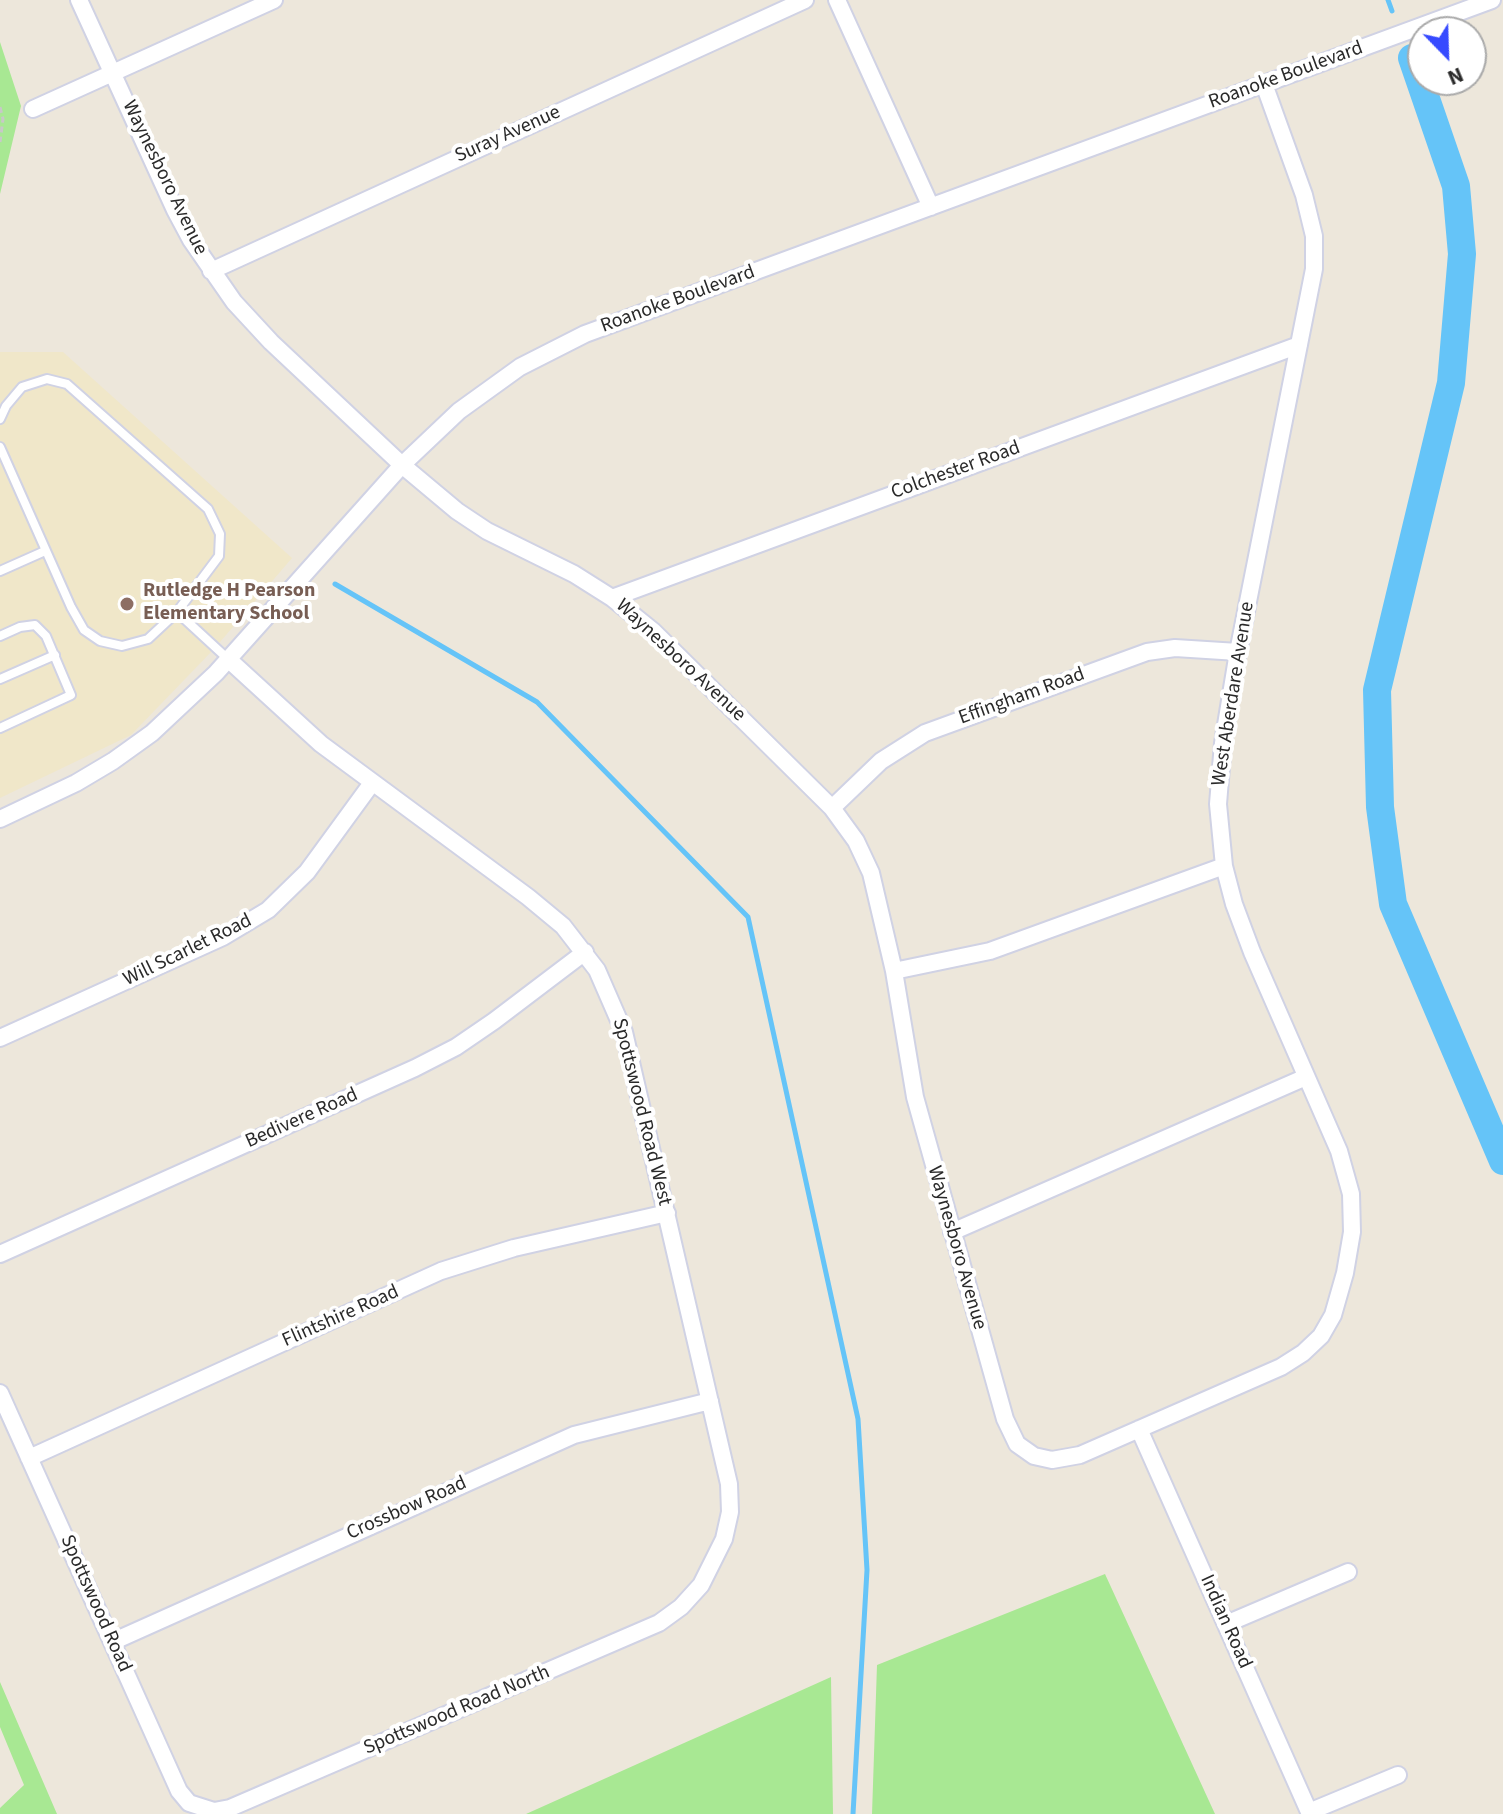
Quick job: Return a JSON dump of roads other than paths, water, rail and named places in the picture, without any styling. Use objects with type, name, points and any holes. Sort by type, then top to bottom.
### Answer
[{"type":"street","name":"Waynesboro Avenue","points":[[79,0],[175,210],[211,271],[234,302],[271,342],[402,465],[457,511],[487,531],[574,574],[612,598],[653,631],[832,808],[856,841],[871,873],[894,971],[915,1097],[1005,1419],[1017,1444],[1034,1456],[1052,1460],[1080,1455],[1139,1429]]},
{"type":"street","points":[[33,109],[274,0]]},
{"type":"street","name":"Suray Avenue","points":[[211,271],[805,0]]},
{"type":"street","points":[[837,0],[931,207]]},
{"type":"street","name":"Roanoke Boulevard","points":[[0,819],[76,783],[113,761],[173,714],[228,659],[402,465],[485,390],[554,348],[1492,0]]},
{"type":"street","name":"West Aberdare Avenue","points":[[1139,1429],[1281,1367],[1303,1353],[1321,1336],[1333,1315],[1352,1232],[1351,1194],[1339,1151],[1252,952],[1224,866],[1218,804],[1223,743],[1238,652],[1314,269],[1314,236],[1304,195],[1264,84]]},
{"type":"street","name":"Colchester Road","points":[[612,598],[1299,345]]},
{"type":"street","name":"Effingham Road","points":[[832,808],[881,761],[925,733],[1147,652],[1175,648],[1238,652]]},
{"type":"street","name":"Spottswood Road West","points":[[228,659],[321,744],[563,926],[585,952],[608,989],[624,1032],[729,1484],[730,1512],[724,1539],[701,1585]]},
{"type":"street","name":"Will Scarlet Road","points":[[0,1038],[223,937],[268,910],[307,872],[372,783]]},
{"type":"street","points":[[894,971],[990,951],[1224,866]]},
{"type":"street","name":"Bedivere Road","points":[[0,1254],[456,1047],[585,952]]},
{"type":"street","points":[[952,1232],[1306,1077]]},
{"type":"street","name":"Flintshire Road","points":[[29,1458],[441,1271],[514,1248],[667,1213]]},
{"type":"street","name":"Spottswood Road","points":[[0,1393],[179,1791],[189,1803],[200,1808]]},
{"type":"street","name":"Crossbow Road","points":[[112,1642],[574,1435],[710,1401]]},
{"type":"street","name":"Indian Road","points":[[1139,1429],[1310,1813]]},
{"type":"street","points":[[1226,1624],[1348,1572]]},
{"type":"street","name":"Spottswood Road North","points":[[200,1808],[214,1811],[230,1808],[659,1623],[681,1607],[701,1585]]},
{"type":"street","points":[[1310,1813],[1398,1775]]},
{"type":"lane","points":[[0,419],[6,406],[22,387],[47,379],[67,384],[208,509],[220,534],[219,556],[177,612],[148,639],[122,646],[100,641],[84,630],[45,551],[0,447]]},
{"type":"lane","points":[[0,571],[45,551]]},
{"type":"lane","points":[[177,612],[228,659]]},
{"type":"lane","points":[[0,636],[20,627],[35,625],[46,636],[71,695],[0,728]]},
{"type":"lane","points":[[0,679],[55,655]]},
{"type":"waterway","points":[[1388,0],[1392,11]]},
{"type":"waterway","points":[[1425,96],[1456,186],[1462,254],[1451,383],[1377,690],[1380,807],[1393,904],[1503,1161]]},
{"type":"waterway","points":[[335,584],[537,702],[748,917],[858,1419],[867,1570],[853,1814]]},
{"type":"place","name":"Rutledge H Pearson Elementary School","points":[[127,604]]}]
